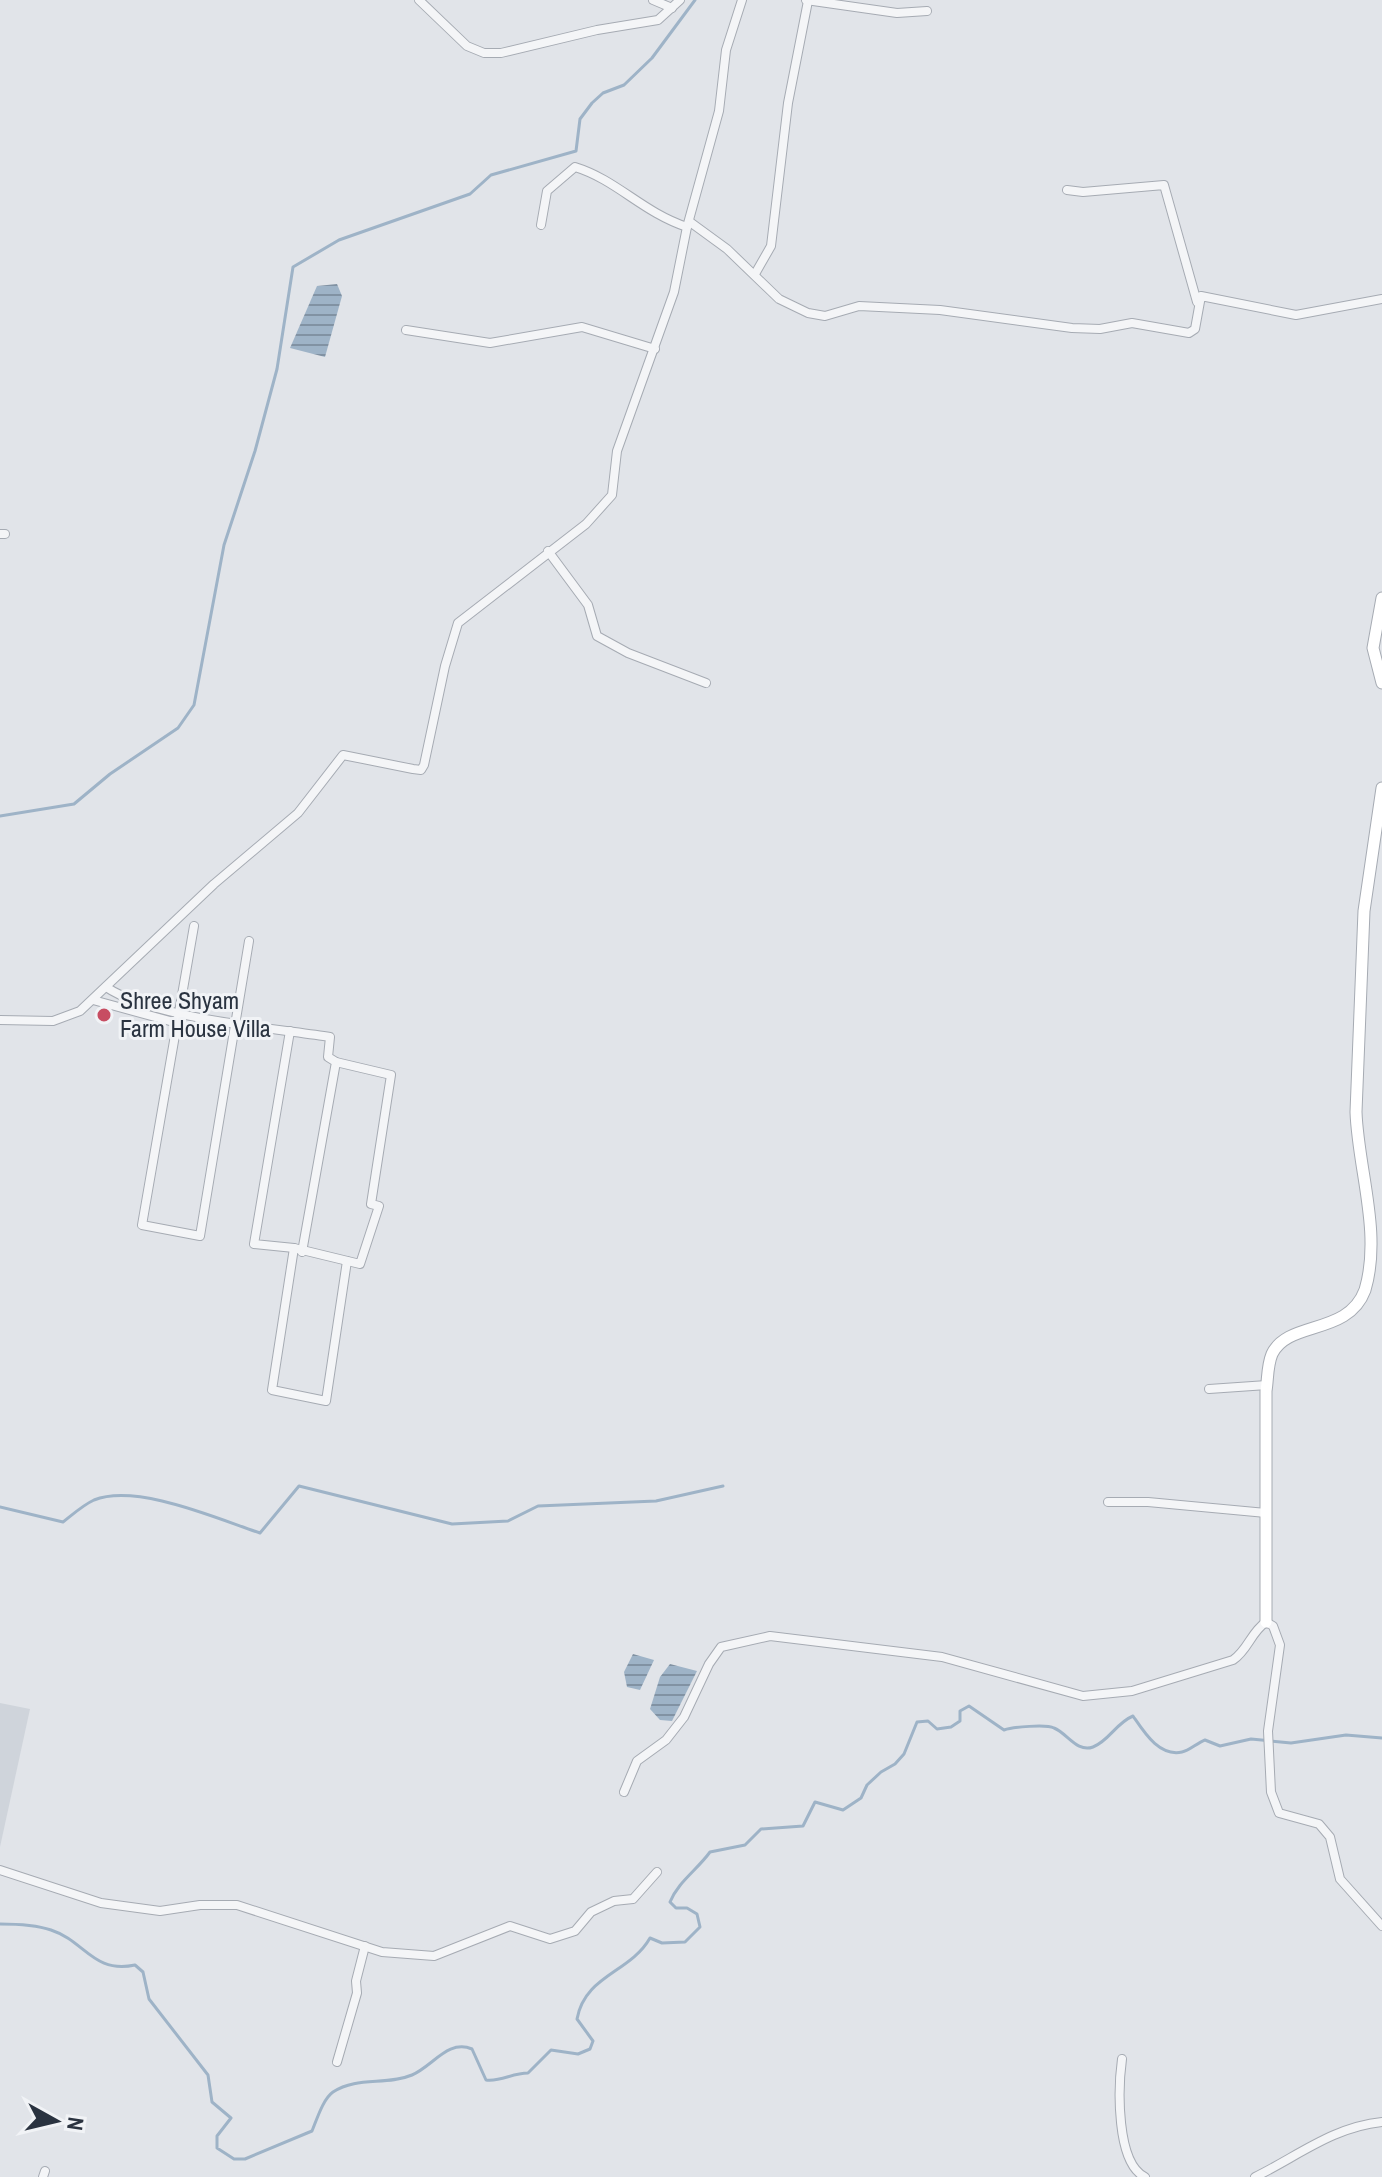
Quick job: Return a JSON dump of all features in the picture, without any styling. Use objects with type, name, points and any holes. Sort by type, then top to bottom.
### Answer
[{"type":"street","points":[[419,0],[467,46],[484,53],[501,53],[597,30],[658,20],[680,0]]},
{"type":"street","points":[[653,0],[672,8]]},
{"type":"street","points":[[0,1020],[64,1019],[93,1000],[214,884],[298,813],[343,755],[421,770],[455,628],[548,551],[586,524],[610,500],[615,486],[617,451],[674,292],[688,224],[719,111],[726,50],[742,0]]},
{"type":"street","points":[[755,274],[771,246],[788,103],[806,0],[826,0],[897,13],[927,11]]},
{"type":"street","points":[[541,225],[547,191],[575,167],[603,177],[664,220],[688,224],[755,274],[789,306],[825,316],[859,306],[896,307],[954,311],[1072,328],[1100,329],[1132,323],[1189,333],[1195,329],[1201,296],[1296,315],[1382,299]]},
{"type":"street","points":[[1067,190],[1083,192],[1164,185],[1198,303]]},
{"type":"street","points":[[406,330],[490,343],[582,327],[655,349]]},
{"type":"street","points":[[548,551],[588,605],[597,636],[628,653],[706,683]]},
{"type":"street","points":[[1382,598],[1373,648],[1382,683]]},
{"type":"street","points":[[1266,1622],[1267,1385],[1273,1352],[1283,1341],[1344,1317],[1365,1291],[1373,1245],[1356,1112],[1364,911],[1382,788]]},
{"type":"street","points":[[194,926],[142,1225],[200,1236],[249,941]]},
{"type":"street","points":[[106,987],[125,1000],[179,1013],[330,1037],[328,1057],[336,1062],[391,1075],[371,1204],[379,1206],[360,1264],[254,1244],[290,1031]]},
{"type":"street","points":[[93,1000],[177,1023]]},
{"type":"street","points":[[336,1062],[272,1390],[326,1401],[347,1261]]},
{"type":"street","points":[[1209,1389],[1267,1385]]},
{"type":"street","points":[[1108,1502],[1174,1503],[1266,1513]]},
{"type":"street","points":[[1266,1622],[1273,1626],[1280,1645],[1268,1731],[1271,1792],[1279,1813],[1319,1824],[1330,1837],[1340,1879],[1382,1926]]},
{"type":"street","points":[[624,1792],[637,1761],[666,1740],[684,1717],[709,1664],[721,1647],[770,1636],[942,1657],[1083,1696],[1132,1691],[1233,1660],[1243,1654],[1257,1628],[1266,1622]]},
{"type":"street","points":[[0,1870],[101,1903],[138,1910],[237,1905],[382,1952],[434,1956],[510,1926],[550,1939],[575,1931],[591,1912],[614,1901],[633,1899],[657,1872]]},
{"type":"street","points":[[337,2062],[365,1946]]},
{"type":"street","points":[[1122,2059],[1120,2099],[1124,2152],[1138,2174],[1145,2177]]},
{"type":"street","points":[[1255,2177],[1321,2138],[1362,2124],[1382,2122]]},
{"type":"shaded area","points":[[0,1703],[30,1709],[0,1847]]},
{"type":"water","points":[[337,284],[342,296],[325,357],[290,348],[317,286]]},
{"type":"water","points":[[633,1654],[654,1660],[640,1690],[627,1687],[624,1672]]},
{"type":"water","points":[[670,1664],[697,1671],[672,1721],[660,1720],[650,1709],[660,1677]]},
{"type":"waterway","points":[[0,816],[74,804],[110,774],[178,728],[194,705],[224,545],[255,451],[277,369],[293,267],[339,240],[470,194],[491,175],[576,151],[580,119],[592,103],[603,93],[624,85],[652,58],[695,0]]},
{"type":"waterway","points":[[0,1507],[63,1522],[94,1500],[132,1496],[177,1505],[260,1533],[299,1486],[452,1524],[508,1521],[538,1506],[656,1501],[723,1486]]},
{"type":"waterway","points":[[0,1924],[51,1930],[73,1941],[99,1961],[121,1967],[135,1965],[143,1972],[149,1999],[208,2075],[212,2102],[231,2118],[217,2136],[217,2148],[234,2159],[245,2159],[312,2131],[329,2095],[342,2087],[412,2075],[448,2050],[472,2049],[486,2080],[491,2080],[528,2073],[551,2050],[578,2054],[590,2049],[593,2041],[577,2019],[582,2004],[598,1983],[631,1959],[650,1938],[662,1943],[685,1942],[700,1927],[697,1914],[687,1908],[676,1908],[670,1902],[678,1888],[710,1852],[745,1845],[761,1829],[803,1826],[815,1802],[843,1810],[861,1798],[867,1785],[904,1754],[917,1722],[928,1721],[937,1729],[951,1727],[960,1721],[960,1711],[969,1706],[1004,1730],[1050,1727],[1087,1748],[1099,1744],[1133,1716],[1153,1742],[1174,1753],[1185,1751],[1205,1740],[1220,1746],[1251,1739],[1291,1743],[1346,1735],[1382,1738]]},
{"type":"place","name":"Shree Shyam Farm House Villa","points":[[104,1015]]}]
